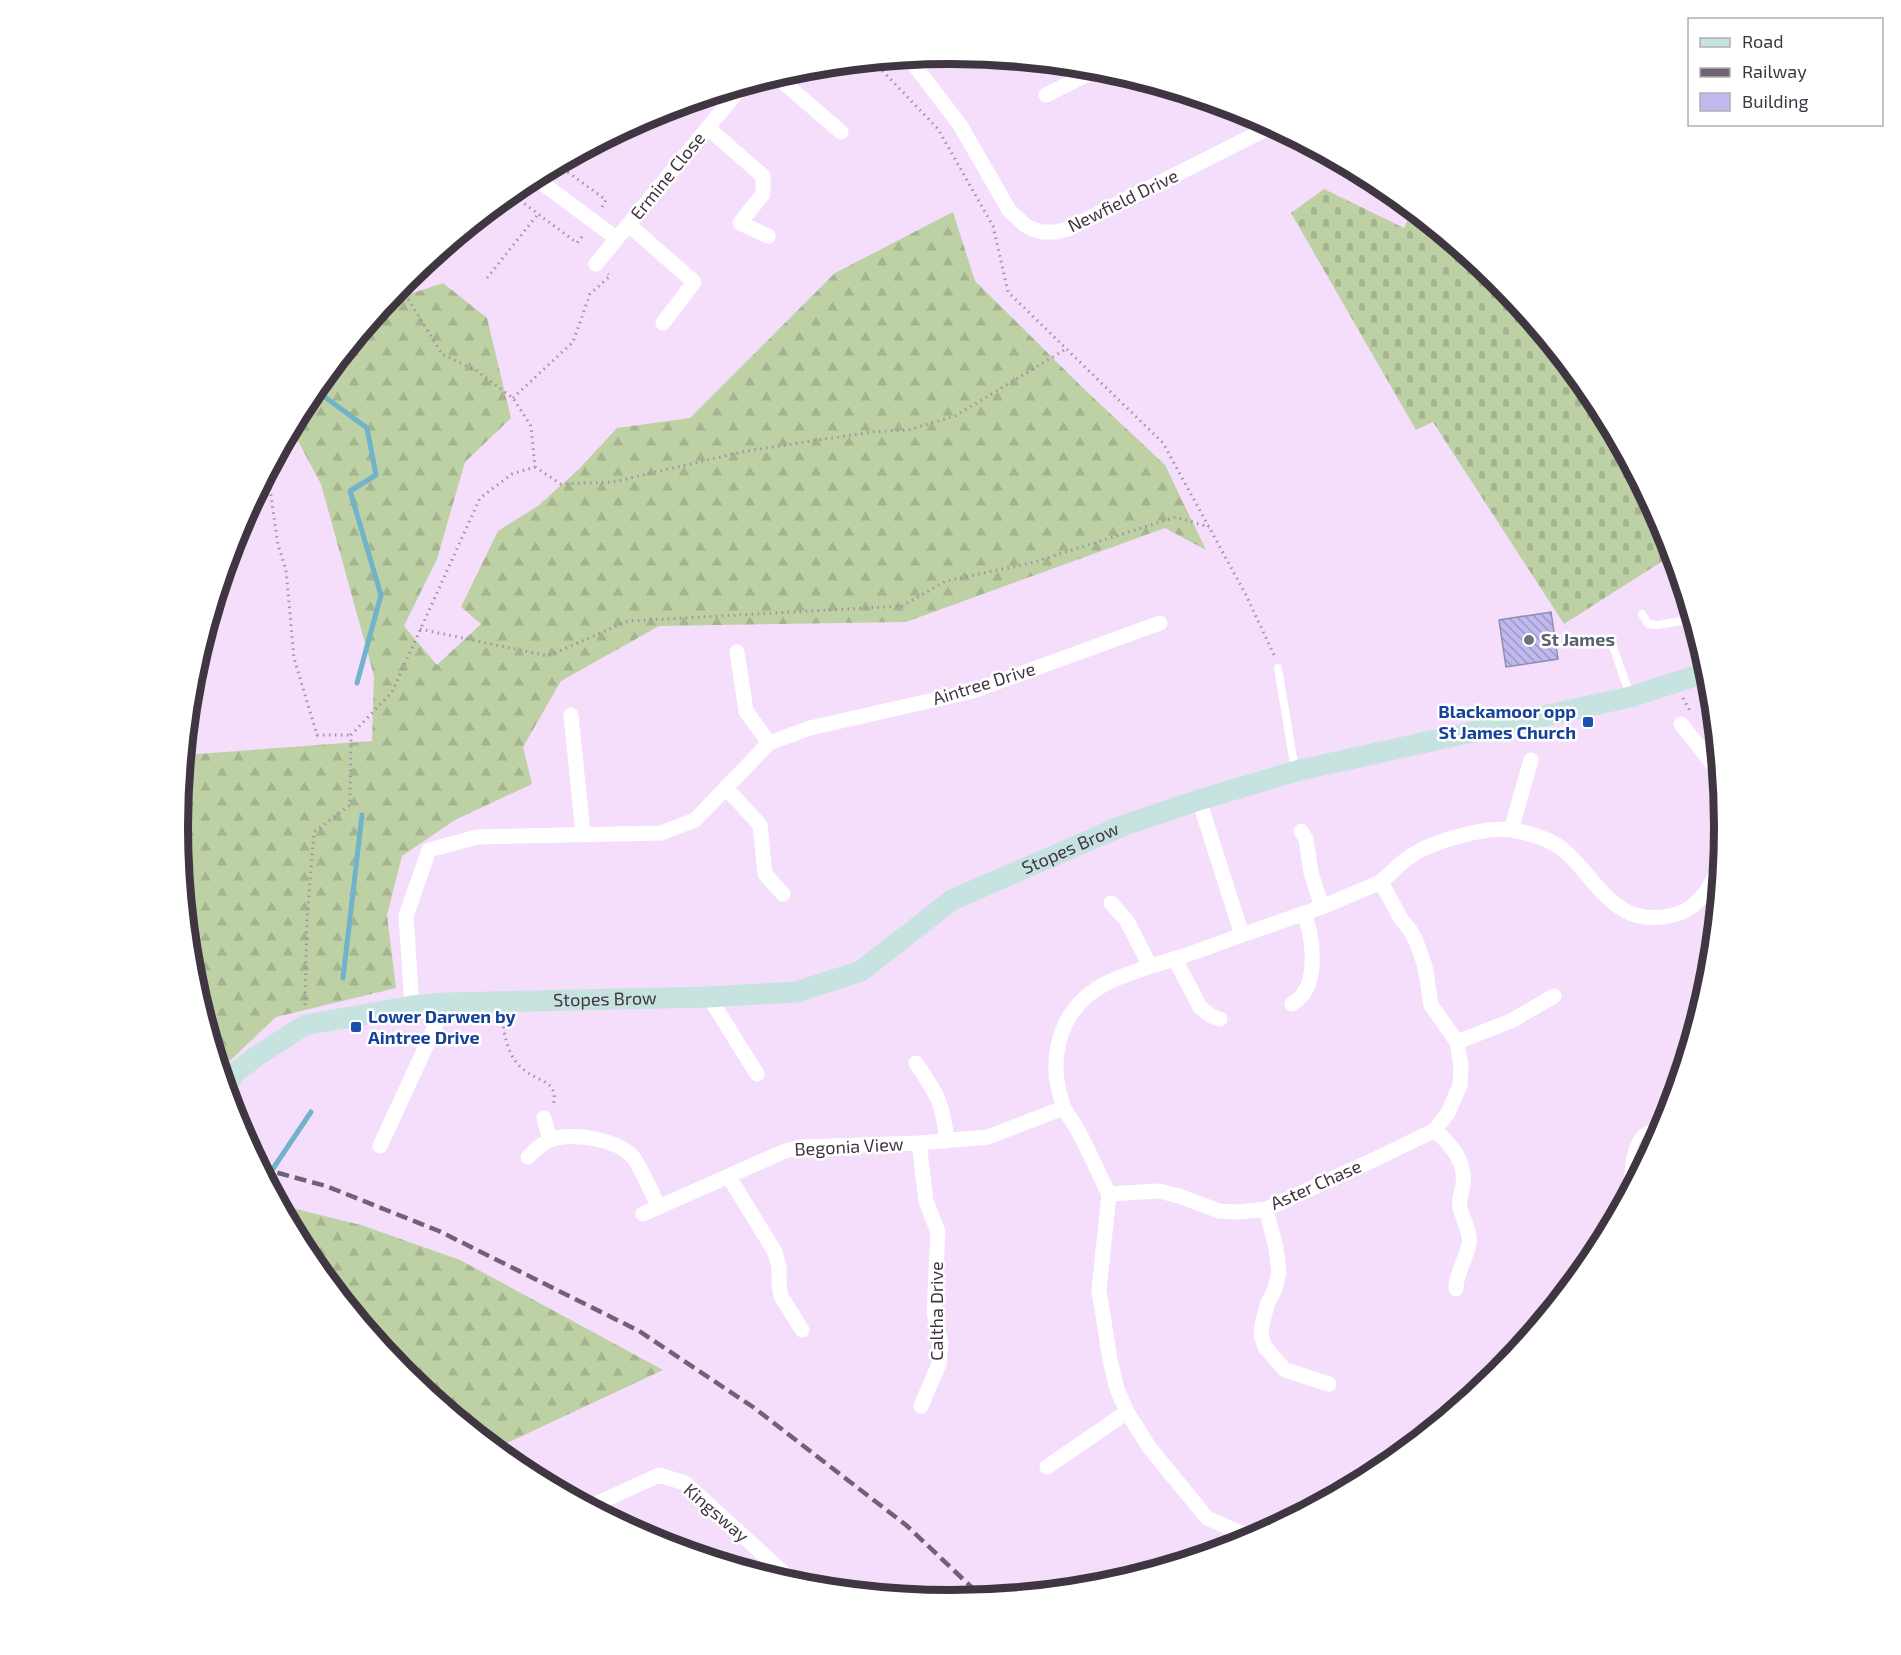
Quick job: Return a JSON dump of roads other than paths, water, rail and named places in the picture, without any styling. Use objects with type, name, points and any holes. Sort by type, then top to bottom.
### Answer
[{"type":"main road","name":"Stopes Brow","points":[[231,1080],[237,1071],[257,1056],[305,1025],[412,1006],[796,992],[861,971],[952,900],[1122,826],[1296,771],[1630,697],[1698,675]]},
{"type":"street","name":"Newfield Drive","points":[[915,65],[960,125],[1009,210],[1025,225],[1043,232],[1068,229],[1261,131]]},
{"type":"street","points":[[1046,95],[1083,76]]},
{"type":"street","points":[[784,83],[841,132]]},
{"type":"street","name":"Ermine Close","points":[[596,264],[708,128],[730,97]]},
{"type":"street","name":"Ermine Close","points":[[708,128],[763,176],[763,194],[740,223],[768,236]]},
{"type":"street","points":[[542,183],[616,238]]},
{"type":"street","name":"Ermine Close","points":[[629,225],[694,282],[663,323]]},
{"type":"street","name":"Aintree Drive","points":[[412,1006],[406,916],[429,850],[477,837],[661,833],[695,820],[769,743],[810,728],[973,691],[1160,623]]},
{"type":"street","points":[[737,652],[746,711],[769,743]]},
{"type":"street","points":[[571,715],[584,834]]},
{"type":"street","points":[[1681,724],[1710,761]]},
{"type":"street","points":[[1511,830],[1531,760]]},
{"type":"street","points":[[726,788],[760,825],[765,874],[783,894]]},
{"type":"street","points":[[1199,800],[1242,935]]},
{"type":"street","points":[[1237,1532],[1207,1518],[1149,1447],[1127,1412],[1117,1389],[1099,1290],[1109,1194],[1077,1128],[1063,1108],[1056,1076],[1057,1046],[1067,1021],[1075,1009],[1095,990],[1108,982],[1322,907],[1381,882],[1409,857],[1435,843],[1485,830],[1511,830],[1539,837],[1564,850],[1615,904],[1627,912],[1645,918],[1663,917],[1684,911],[1699,901],[1711,885]]},
{"type":"street","points":[[1301,831],[1306,839],[1311,873],[1322,907]]},
{"type":"street","name":"Aster Chase","points":[[1109,1194],[1159,1191],[1218,1210],[1238,1212],[1266,1209],[1435,1130],[1448,1113],[1460,1085],[1461,1066],[1457,1042],[1431,1005],[1425,966],[1416,941],[1381,882]]},
{"type":"street","points":[[1111,903],[1127,921],[1150,966]]},
{"type":"street","points":[[1292,1004],[1304,993],[1310,981],[1312,942],[1304,913]]},
{"type":"street","points":[[1175,959],[1200,1007],[1220,1019]]},
{"type":"street","points":[[709,996],[757,1074]]},
{"type":"street","points":[[1457,1042],[1511,1021],[1554,996]]},
{"type":"street","points":[[380,1146],[446,1003]]},
{"type":"street","points":[[916,1063],[940,1100],[947,1140]]},
{"type":"street","name":"Begonia View","points":[[643,1214],[785,1151],[802,1147],[919,1143],[988,1137],[1063,1108]]},
{"type":"street","points":[[543,1118],[550,1140]]},
{"type":"street","points":[[1435,1130],[1450,1143],[1460,1161],[1464,1178],[1460,1207],[1467,1227],[1469,1244],[1458,1273],[1456,1289]]},
{"type":"street","points":[[528,1157],[550,1140],[594,1138],[615,1144],[633,1157],[659,1207]]},
{"type":"street","name":"Caltha Drive","points":[[919,1143],[926,1201],[938,1232],[934,1313],[941,1343],[939,1364],[921,1406]]},
{"type":"street","points":[[729,1177],[775,1252],[781,1296],[802,1330]]},
{"type":"street","points":[[1266,1209],[1279,1270],[1275,1289],[1266,1305],[1262,1325],[1261,1335],[1265,1347],[1284,1370],[1329,1384]]},
{"type":"street","points":[[1047,1467],[1127,1412]]},
{"type":"street","name":"Kingsway","points":[[597,1503],[659,1475],[686,1483],[782,1572]]},
{"type":"lane","points":[[1642,614],[1648,624],[1658,625],[1685,621]]},
{"type":"lane","points":[[1610,638],[1630,697]]},
{"type":"lane","points":[[1278,668],[1296,771]]},
{"type":"lane","points":[[1628,1179],[1633,1150],[1641,1135],[1650,1130]]},
{"type":"waterway","points":[[322,395],[367,428],[376,475],[350,491],[381,595],[357,683]]},
{"type":"waterway","points":[[343,978],[362,815]]},
{"type":"waterway","points":[[270,1173],[311,1112]]},
{"type":"railway","points":[[269,1170],[326,1186],[439,1231],[639,1331],[753,1407],[906,1525],[974,1590]]},
{"type":"place","name":"St James","points":[[1529,640]]},
{"type":"place","name":"Blackamoor opp St James Church","points":[[1588,722]]},
{"type":"place","name":"Lower Darwen by Aintree Drive","points":[[356,1027]]}]
